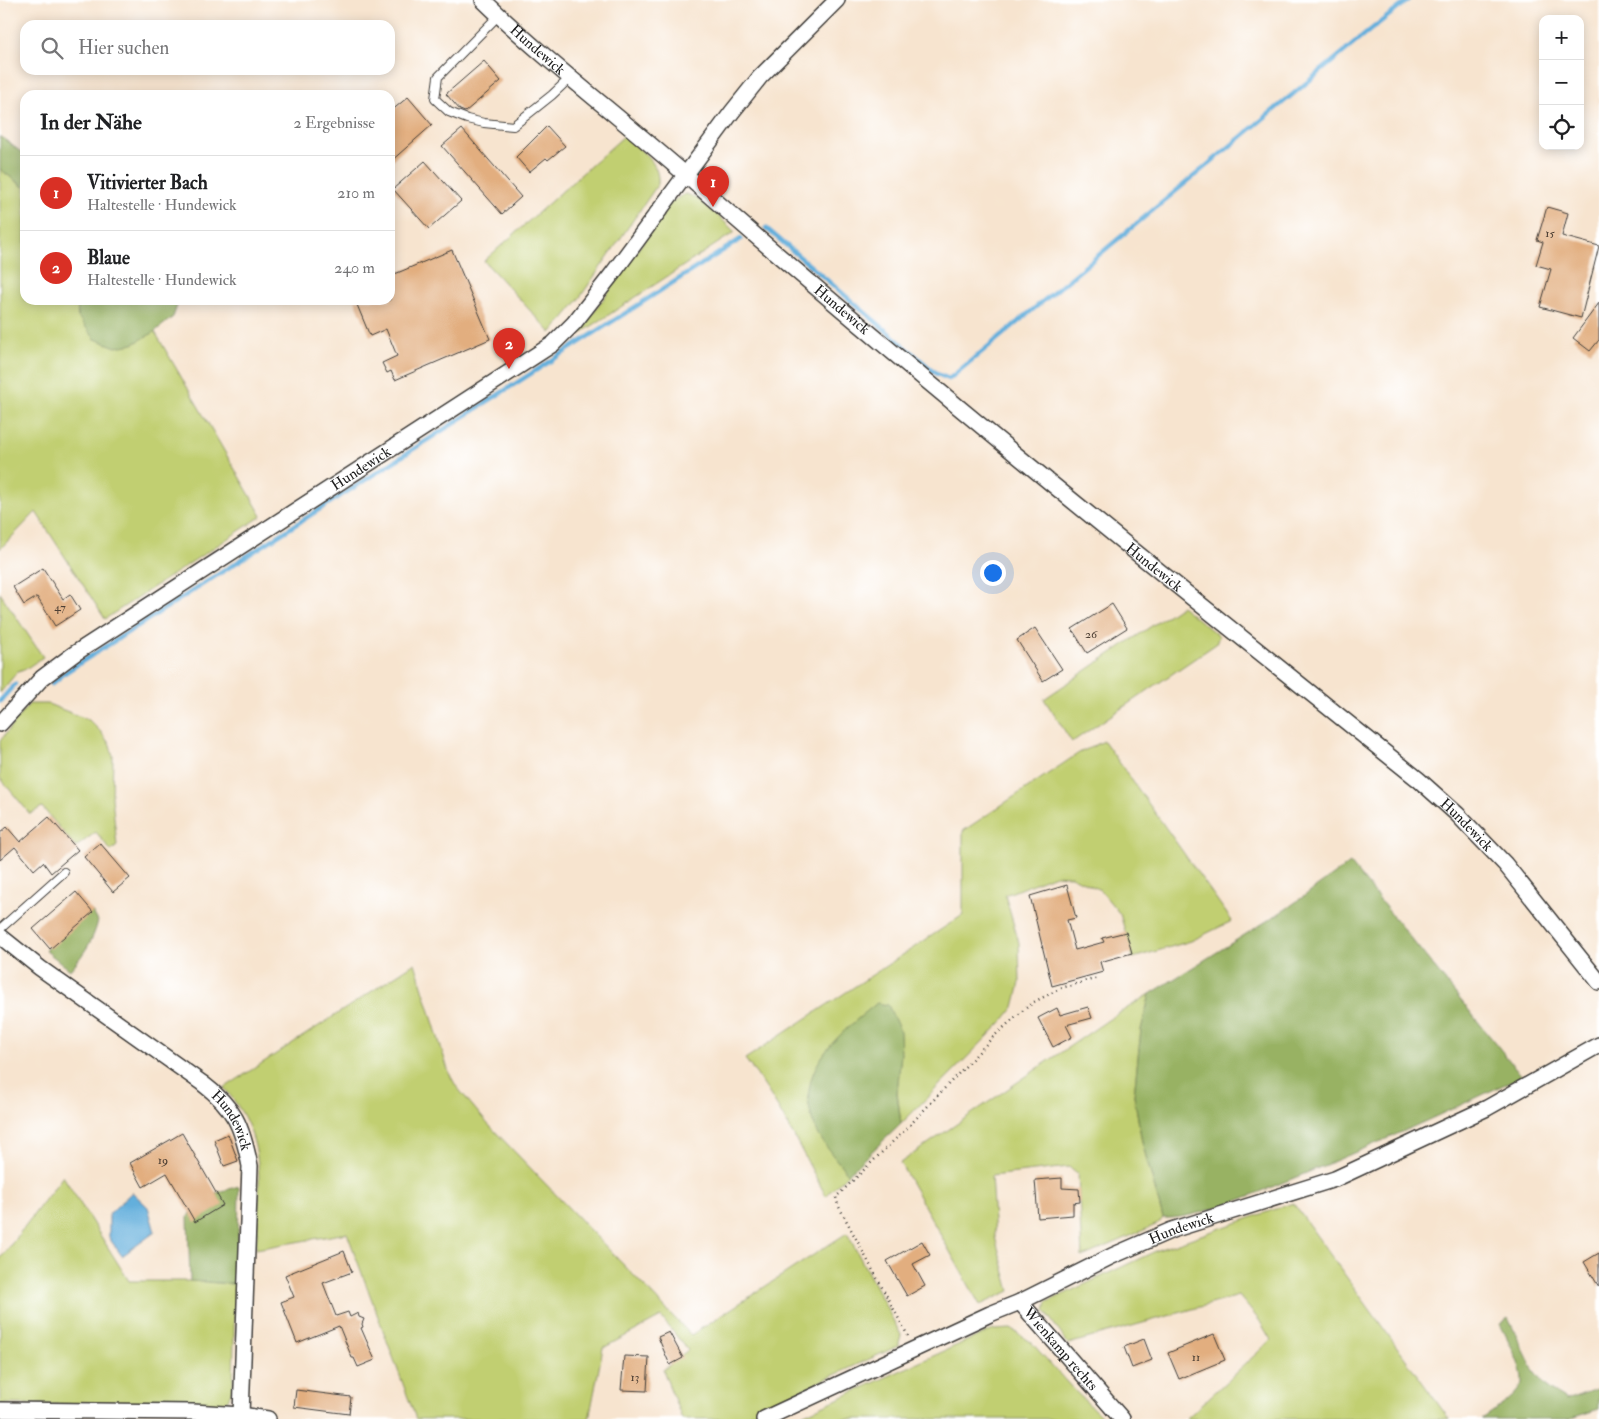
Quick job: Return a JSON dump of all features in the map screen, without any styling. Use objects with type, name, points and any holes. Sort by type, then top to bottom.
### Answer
[{"type":"street","name":"Hundewick","points":[[483,0],[848,315],[1102,526],[1426,786],[1457,814],[1506,864],[1599,982]]},
{"type":"street","name":"Hundewick","points":[[0,724],[42,678],[74,654],[553,344],[585,309],[685,174],[760,78],[837,0]]},
{"type":"street","name":"Hundewick","points":[[0,936],[40,968],[218,1095],[235,1116],[245,1139],[250,1166],[240,1417]]},
{"type":"street","name":"Hundewick","points":[[764,1419],[990,1314],[1020,1302],[1112,1256],[1172,1230],[1335,1178],[1487,1108],[1599,1045]]},
{"type":"street","name":"Wienkamp rechts","points":[[1020,1302],[1122,1419]]},
{"type":"street","points":[[0,1410],[118,1410],[268,1419]]},
{"type":"lane","points":[[499,15],[438,77],[435,100],[449,112],[484,123],[513,126],[571,77]]},
{"type":"lane","points":[[0,929],[64,872]]},
{"type":"path","points":[[914,1349],[901,1320],[838,1205],[836,1197],[909,1126],[992,1038],[1021,1012],[1034,1002],[1061,988],[1098,978]]},
{"type":"green space","points":[[0,136],[20,151],[20,184],[0,169]]},
{"type":"green space","points":[[624,136],[652,162],[658,176],[658,184],[576,303],[551,333],[484,261]]},
{"type":"green space","points":[[0,169],[20,184],[20,305],[77,305],[78,317],[155,332],[262,516],[105,619],[36,512],[0,549]]},
{"type":"green space","points":[[685,194],[705,204],[735,232],[578,335],[671,202]]},
{"type":"green space","points":[[77,305],[177,305],[173,317],[153,333],[133,344],[116,347],[95,339],[78,317]]},
{"type":"green space","points":[[0,593],[43,657],[27,668],[18,671],[0,693]]},
{"type":"green space","points":[[1181,606],[1219,636],[1216,644],[1072,742],[1044,699]]},
{"type":"green space","points":[[29,704],[48,704],[89,720],[110,745],[113,756],[112,798],[117,846],[111,851],[96,832],[76,847],[42,807],[30,814],[0,778],[0,741]]},
{"type":"green space","points":[[1104,741],[1232,921],[1191,941],[1133,958],[1120,914],[1100,890],[1071,876],[1055,875],[1005,895],[1019,943],[1020,983],[1014,1007],[1003,1021],[901,1124],[897,1091],[901,1054],[824,1143],[848,1174],[826,1196],[768,1091],[745,1059],[963,915],[963,831],[1079,753]]},
{"type":"green space","points":[[1350,863],[1522,1076],[1398,1134],[1261,1192],[1188,1216],[1163,1218],[1142,1142],[1134,1095],[1141,1030],[1150,994],[1286,909]]},
{"type":"green space","points":[[92,911],[98,921],[91,941],[70,970],[45,950]]},
{"type":"green space","points":[[415,963],[449,1073],[456,1086],[486,1122],[691,1335],[847,1233],[901,1335],[898,1346],[738,1419],[682,1419],[663,1370],[688,1350],[661,1317],[603,1348],[589,1419],[416,1419],[347,1233],[256,1249],[259,1184],[255,1145],[238,1107],[224,1088]]},
{"type":"green space","points":[[1150,994],[1141,1030],[1134,1095],[1142,1142],[1163,1218],[1158,1224],[1082,1257],[1078,1175],[1069,1167],[991,1176],[995,1237],[1010,1291],[980,1305],[900,1163],[1108,1020]]},
{"type":"green space","points":[[877,1003],[888,1005],[900,1031],[901,1054],[897,1093],[901,1124],[848,1174],[826,1146],[815,1127],[809,1107],[809,1088],[814,1071],[834,1041]]},
{"type":"green space","points":[[63,1176],[129,1281],[190,1281],[235,1284],[233,1387],[228,1400],[217,1405],[0,1404],[0,1259]]},
{"type":"green space","points":[[239,1186],[235,1284],[190,1281],[188,1217],[195,1203],[212,1194]]},
{"type":"green space","points":[[1293,1203],[1449,1419],[1186,1419],[1271,1340],[1259,1320],[1239,1296],[1068,1344],[1045,1311],[1047,1302],[1158,1250]]},
{"type":"green space","points":[[1508,1318],[1535,1373],[1548,1389],[1566,1400],[1599,1388],[1599,1409],[1568,1419],[1482,1419],[1508,1400],[1521,1386],[1522,1380],[1519,1364],[1500,1324]]},
{"type":"green space","points":[[1011,1329],[1031,1342],[1072,1388],[1104,1419],[793,1419],[971,1339],[994,1330]]},
{"type":"water","points":[[132,1192],[148,1207],[155,1232],[122,1256],[109,1238],[109,1214]]},
{"type":"building","points":[[484,61],[501,81],[465,112],[460,110],[446,94]]},
{"type":"building","points":[[408,97],[432,125],[395,158],[395,108]]},
{"type":"building","points":[[547,126],[565,146],[529,172],[516,157]]},
{"type":"building","points":[[462,129],[521,197],[502,214],[442,146]]},
{"type":"building","points":[[425,161],[461,201],[429,229],[395,191],[395,187]]},
{"type":"building","points":[[1547,207],[1568,213],[1562,236],[1599,246],[1581,318],[1540,307],[1551,269],[1536,265],[1543,242],[1537,240]]},
{"type":"building","points":[[452,250],[490,339],[395,380],[391,371],[387,373],[382,363],[397,356],[386,329],[370,336],[357,305],[395,305],[395,274]]},
{"type":"building","points":[[1599,303],[1599,340],[1590,351],[1573,338]]},
{"type":"building","points":[[43,568],[63,599],[70,594],[80,610],[55,626],[37,597],[24,605],[13,587]]},
{"type":"building","points":[[1112,604],[1127,628],[1087,653],[1072,629]]},
{"type":"building","points":[[1035,628],[1062,669],[1043,681],[1017,640]]},
{"type":"building","points":[[49,817],[78,850],[51,873],[43,862],[34,870],[15,847],[0,860],[0,833],[7,827],[20,842]]},
{"type":"building","points":[[100,843],[130,878],[113,892],[84,857]]},
{"type":"building","points":[[1067,885],[1076,918],[1067,920],[1075,950],[1104,942],[1102,938],[1126,932],[1132,953],[1100,962],[1103,972],[1052,986],[1030,896]]},
{"type":"building","points":[[76,892],[93,912],[50,949],[33,929]]},
{"type":"building","points":[[1088,1007],[1092,1018],[1066,1025],[1072,1037],[1053,1047],[1038,1018],[1057,1008],[1060,1015]]},
{"type":"building","points":[[182,1133],[223,1205],[195,1222],[167,1173],[143,1187],[130,1163]]},
{"type":"building","points":[[228,1134],[238,1161],[224,1166],[214,1140]]},
{"type":"building","points":[[1062,1178],[1062,1188],[1079,1189],[1080,1202],[1073,1203],[1073,1215],[1038,1218],[1035,1180]]},
{"type":"building","points":[[922,1241],[930,1255],[913,1264],[925,1286],[907,1296],[887,1261]]},
{"type":"building","points":[[344,1251],[352,1272],[323,1283],[336,1316],[348,1312],[350,1317],[358,1313],[359,1317],[364,1319],[363,1327],[361,1328],[375,1360],[358,1367],[354,1358],[352,1358],[339,1326],[297,1343],[281,1302],[294,1297],[285,1275]]},
{"type":"building","points":[[1599,1253],[1599,1287],[1584,1262]]},
{"type":"building","points":[[669,1332],[683,1358],[670,1365],[658,1337]]},
{"type":"building","points":[[1214,1334],[1225,1360],[1179,1379],[1168,1353]]},
{"type":"building","points":[[1144,1339],[1152,1360],[1132,1368],[1124,1347]]},
{"type":"building","points":[[624,1356],[649,1357],[647,1391],[621,1390]]},
{"type":"building","points":[[296,1390],[351,1397],[349,1414],[294,1407]]},
{"type":"waterway","points":[[766,228],[937,374],[949,379],[1409,0]]},
{"type":"waterway","points":[[52,684],[66,672],[741,239]]},
{"type":"waterway","points":[[0,701],[15,684]]},
{"type":"place","name":"Vitivierter Bach","points":[[713,207]]},
{"type":"place","name":"Blaue","points":[[509,369]]}]
